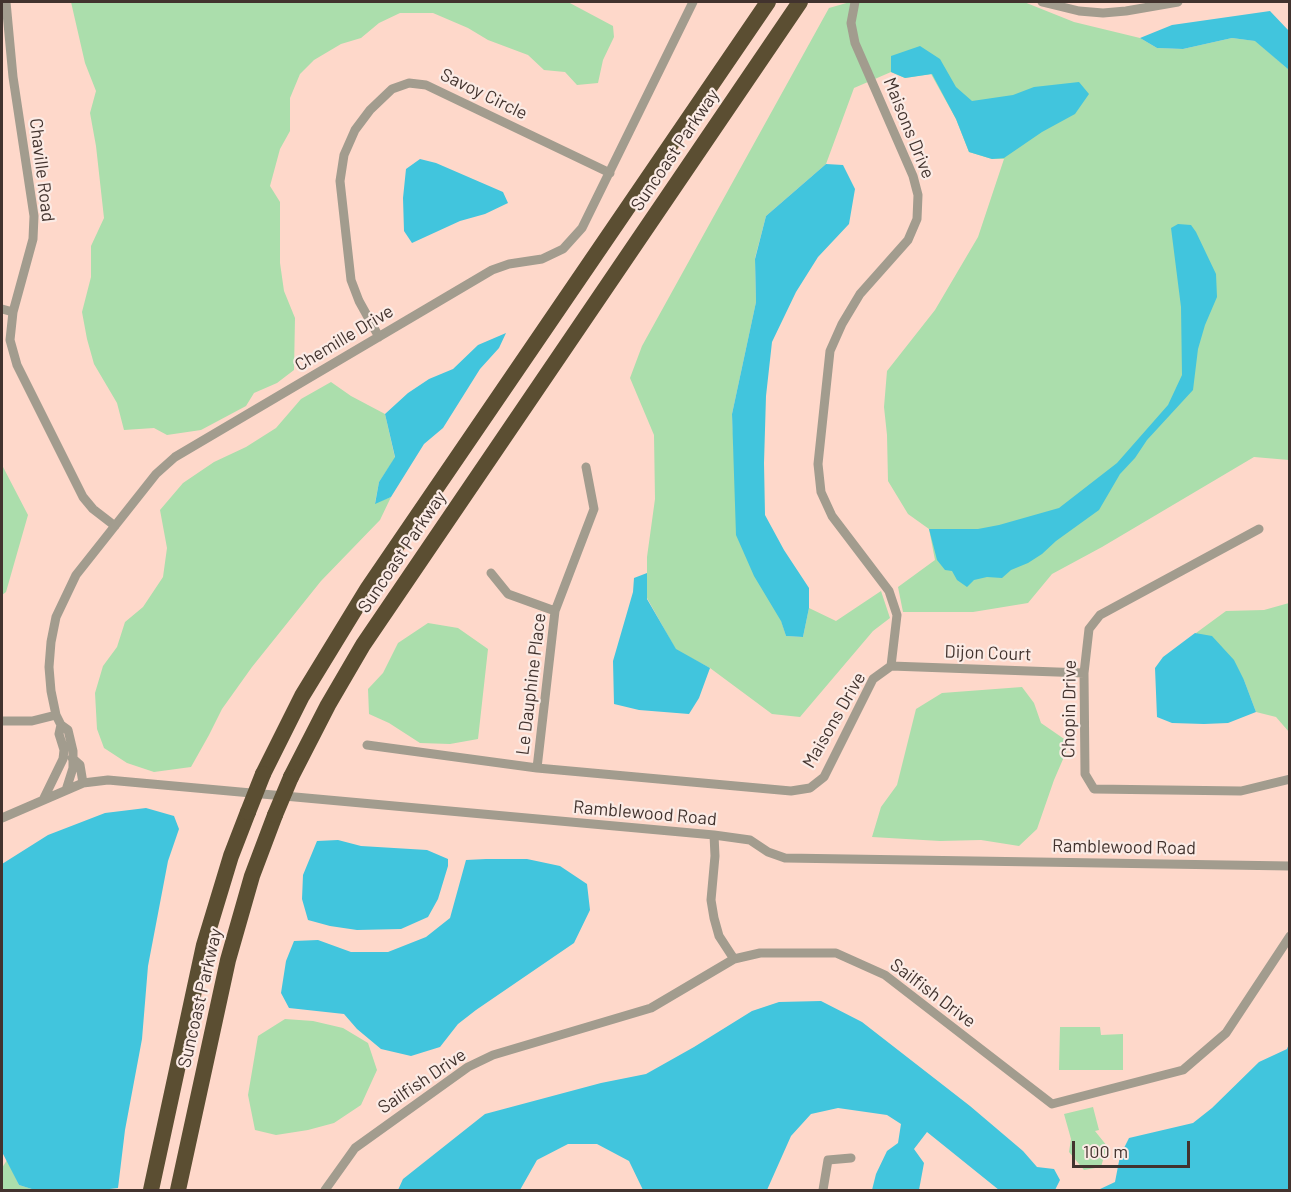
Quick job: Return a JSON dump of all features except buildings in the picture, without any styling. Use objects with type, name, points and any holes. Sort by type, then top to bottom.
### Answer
[{"type":"highway","name":"Suncoast Parkway","points":[[151,1191],[202,955],[231,855],[263,774],[302,696],[369,588],[768,2]]},
{"type":"highway","name":"Suncoast Parkway","points":[[178,1191],[230,951],[252,876],[291,777],[328,705],[370,635],[800,2]]},
{"type":"street","name":"Chaville Road","points":[[6,2],[13,77],[34,216],[33,239],[13,312],[10,340],[17,365],[83,497],[93,509],[115,526]]},
{"type":"street","name":"Chemille Drive","points":[[66,790],[74,758],[68,730],[61,725],[56,715],[51,691],[49,666],[56,617],[76,575],[156,474],[175,457],[492,270],[509,264],[542,259],[563,249],[582,228],[693,2]]},
{"type":"street","name":"Maisons Drive","points":[[367,745],[537,768],[791,791],[810,788],[824,777],[873,679],[891,666],[897,615],[890,591],[832,516],[821,492],[818,464],[830,351],[842,324],[860,294],[908,240],[917,219],[918,195],[913,176],[855,43],[851,23],[855,2]]},
{"type":"street","points":[[1042,2],[1103,14],[1178,2]]},
{"type":"street","points":[[2,78],[13,77]]},
{"type":"street","name":"Savoy Circle","points":[[379,337],[359,301],[351,280],[340,181],[344,154],[355,130],[370,110],[392,89],[409,83],[426,85],[610,172]]},
{"type":"street","points":[[2,309],[13,312]]},
{"type":"street","name":"Le Dauphine Place","points":[[537,768],[555,611],[594,509],[586,467]]},
{"type":"street","name":"Chopin Drive","points":[[1259,529],[1100,615],[1089,629],[1084,673],[1085,774],[1094,789],[1241,791],[1290,779]]},
{"type":"street","points":[[491,573],[508,594],[555,611]]},
{"type":"street","name":"Dijon Court","points":[[891,666],[1084,673]]},
{"type":"street","points":[[2,722],[32,721],[56,715]]},
{"type":"street","name":"Chemille Drive","points":[[61,725],[59,734],[64,750],[63,759]]},
{"type":"street","points":[[44,799],[63,759],[74,758]]},
{"type":"street","name":"Chemille Drive","points":[[74,758],[80,765],[83,783]]},
{"type":"street","name":"Ramblewood Road","points":[[2,818],[83,783],[108,780],[750,840],[768,852],[785,858],[1290,866]]},
{"type":"street","points":[[714,836],[715,856],[711,900],[719,936],[734,959]]},
{"type":"street","name":"Sailfish Drive","points":[[325,1191],[355,1148],[468,1067],[493,1055],[651,1008],[734,959],[760,953],[836,953],[885,975],[1052,1104],[1183,1070],[1226,1033],[1290,936]]},
{"type":"street","points":[[823,1191],[828,1160],[850,1158]]},
{"type":"green space","points":[[71,2],[568,2],[613,26],[614,37],[603,60],[598,83],[577,85],[565,72],[544,70],[528,55],[488,40],[468,28],[433,13],[400,13],[379,23],[361,38],[341,44],[314,60],[300,74],[290,98],[290,131],[280,149],[270,186],[280,202],[280,263],[284,291],[295,318],[294,370],[277,383],[254,393],[246,406],[201,430],[167,435],[154,428],[124,430],[117,403],[94,364],[87,339],[82,312],[91,277],[91,246],[104,218],[90,113],[96,91],[85,63]]},
{"type":"green space","points":[[850,2],[1024,2],[1074,22],[1140,38],[1157,48],[1183,49],[1232,38],[1256,41],[1289,70],[1289,460],[1254,457],[1052,574],[1028,603],[973,612],[903,612],[898,587],[935,560],[929,529],[908,514],[888,481],[884,407],[887,371],[935,310],[978,237],[1004,159],[992,159],[969,152],[956,119],[931,74],[905,78],[891,72],[854,88],[826,164],[766,216],[755,258],[756,302],[732,414],[735,474],[786,636],[803,637],[809,608],[836,621],[881,591],[890,618],[873,631],[800,717],[772,714],[710,668],[676,650],[647,598],[647,557],[655,499],[654,435],[630,378],[642,346],[829,8]]},
{"type":"green space","points":[[331,382],[351,396],[385,414],[395,458],[379,482],[375,503],[391,497],[380,520],[321,581],[252,667],[222,709],[191,767],[154,772],[127,763],[104,748],[97,729],[95,693],[103,666],[117,647],[125,622],[143,607],[163,577],[167,548],[160,510],[183,483],[214,462],[246,447],[276,428],[301,399]]},
{"type":"green space","points":[[2,465],[28,515],[6,592],[2,595]]},
{"type":"green space","points":[[1289,603],[1289,732],[1276,717],[1256,712],[1244,680],[1196,633],[1226,611],[1264,610]]},
{"type":"green space","points":[[428,623],[458,628],[488,649],[478,739],[450,744],[420,743],[389,723],[369,714],[368,689],[383,673],[398,643]]},
{"type":"green space","points":[[1022,687],[1034,703],[1041,723],[1070,743],[1037,829],[1019,846],[981,840],[940,841],[872,837],[881,807],[897,785],[916,709],[942,693]]},
{"type":"green space","points":[[285,1019],[313,1021],[343,1028],[368,1043],[377,1070],[361,1105],[334,1123],[276,1135],[255,1130],[248,1095],[258,1036]]},
{"type":"green space","points":[[1060,1027],[1100,1027],[1101,1035],[1123,1034],[1123,1070],[1059,1070]]},
{"type":"green space","points":[[1093,1107],[1099,1130],[1095,1131],[1107,1146],[1101,1167],[1084,1170],[1069,1152],[1071,1139],[1064,1114]]},
{"type":"green space","points":[[7,1160],[19,1185],[35,1190],[2,1190],[2,1168]]},
{"type":"water","points":[[1270,11],[1289,31],[1289,70],[1255,41],[1232,38],[1183,49],[1157,48],[1140,38],[1172,25]]},
{"type":"water","points":[[920,46],[940,59],[956,87],[972,101],[1013,95],[1034,87],[1079,82],[1089,94],[1075,114],[1042,132],[1004,158],[992,159],[969,152],[956,119],[932,74],[905,78],[891,72],[891,56]]},
{"type":"water","points":[[420,159],[436,163],[503,192],[508,203],[485,214],[460,221],[412,243],[404,231],[403,198],[406,169]]},
{"type":"water","points":[[826,164],[843,165],[855,189],[849,224],[818,257],[796,292],[772,342],[766,396],[765,515],[809,588],[809,608],[803,637],[786,636],[781,621],[754,576],[736,535],[732,414],[756,302],[755,259],[766,216]]},
{"type":"water","points":[[1178,224],[1191,225],[1216,274],[1217,297],[1198,349],[1193,390],[1147,440],[1120,474],[1099,510],[1028,563],[1011,570],[1002,578],[987,577],[974,580],[967,587],[957,580],[952,571],[945,570],[937,560],[929,529],[978,529],[1059,508],[1117,463],[1168,405],[1182,375],[1181,307],[1171,228]]},
{"type":"water","points":[[506,333],[499,348],[480,369],[443,428],[424,444],[391,497],[375,504],[379,482],[395,457],[385,414],[408,393],[429,379],[453,369],[478,345]]},
{"type":"water","points":[[647,573],[647,599],[676,649],[710,668],[699,698],[689,714],[639,710],[614,704],[613,661],[633,592],[634,578]]},
{"type":"water","points":[[1195,633],[1212,636],[1234,660],[1256,712],[1228,723],[1172,723],[1157,717],[1155,668],[1163,657]]},
{"type":"water","points":[[146,808],[174,816],[179,829],[168,861],[148,966],[142,1039],[125,1130],[118,1188],[35,1190],[19,1185],[2,1152],[2,864],[48,835],[105,813]]},
{"type":"water","points":[[338,840],[361,846],[427,850],[448,859],[438,899],[428,917],[401,929],[357,930],[308,920],[302,899],[303,875],[317,841]]},
{"type":"water","points":[[527,859],[560,866],[587,884],[590,910],[574,943],[476,1010],[458,1024],[440,1047],[411,1056],[381,1049],[357,1029],[344,1014],[289,1008],[281,993],[286,961],[294,941],[318,940],[351,952],[388,952],[426,937],[450,918],[466,860]]},
{"type":"water","points":[[821,1001],[862,1022],[970,1106],[1023,1151],[1037,1167],[1054,1169],[1060,1180],[1055,1190],[999,1190],[927,1132],[914,1149],[924,1163],[919,1190],[872,1190],[876,1174],[887,1151],[898,1143],[901,1124],[887,1115],[838,1108],[811,1114],[791,1136],[767,1190],[643,1190],[629,1161],[597,1144],[568,1144],[537,1160],[520,1190],[398,1190],[403,1179],[485,1114],[601,1083],[646,1074],[752,1011],[779,1002]]},
{"type":"water","points":[[1289,1044],[1289,1190],[1098,1190],[1115,1182],[1120,1156],[1129,1138],[1193,1123],[1212,1108],[1259,1062],[1287,1049]]}]
